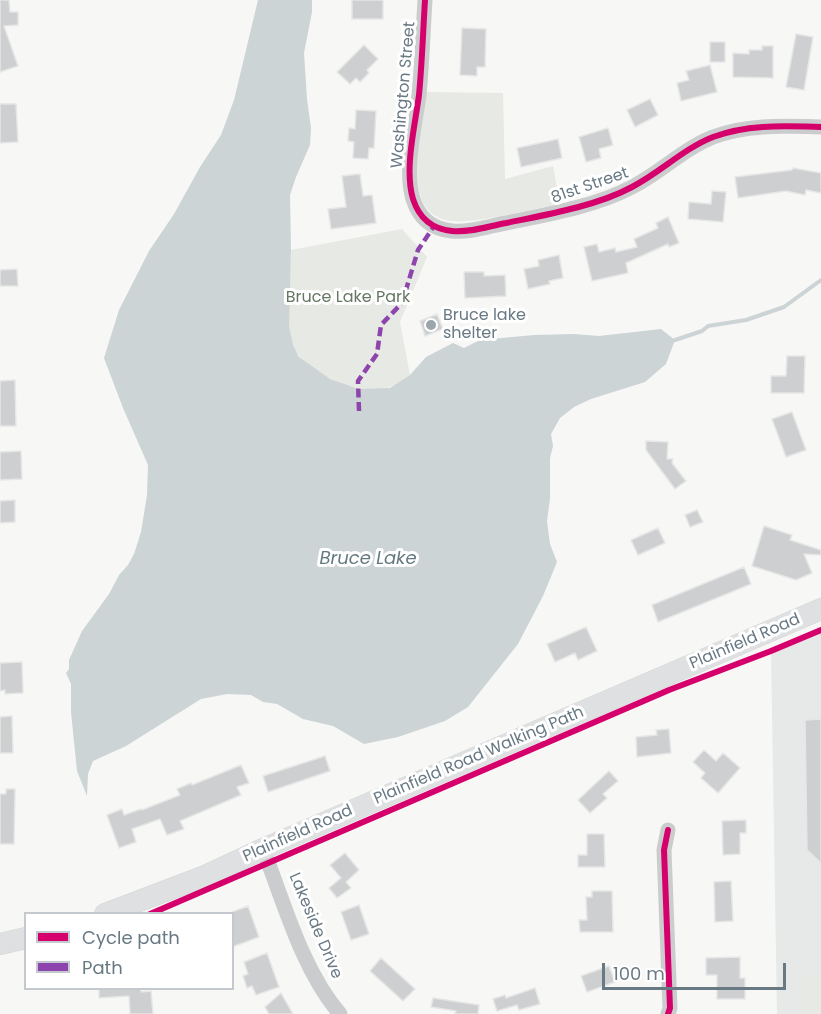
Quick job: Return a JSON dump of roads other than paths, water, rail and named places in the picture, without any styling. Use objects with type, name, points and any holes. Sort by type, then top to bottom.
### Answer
[{"type":"main road","name":"Plainfield Road","points":[[110,912],[205,876],[821,609]]},
{"type":"main road","points":[[0,944],[24,938]]},
{"type":"street","name":"Washington Street","points":[[425,0],[410,186],[417,210],[428,222]]},
{"type":"street","name":"81st Street","points":[[428,222],[440,228],[459,231],[537,217],[630,188],[692,148],[732,131],[771,126],[821,127]]},
{"type":"street","points":[[668,830],[664,850],[670,1008],[668,1014]]},
{"type":"street","name":"Lakeside Drive","points":[[264,849],[303,952],[322,992],[340,1014]]},
{"type":"water","name":"Bruce Lake","points":[[258,0],[312,0],[304,53],[311,128],[310,145],[290,195],[289,326],[293,345],[299,357],[330,379],[359,389],[390,388],[410,375],[426,357],[453,343],[464,348],[480,340],[534,335],[599,336],[661,329],[675,340],[666,364],[645,382],[591,399],[574,407],[560,418],[551,434],[553,446],[550,458],[550,499],[547,521],[550,544],[557,562],[543,596],[518,644],[468,707],[445,721],[398,737],[364,744],[333,726],[303,719],[277,704],[263,702],[251,695],[227,694],[201,699],[126,746],[93,761],[88,774],[87,796],[77,771],[71,712],[71,684],[66,673],[69,669],[69,660],[82,631],[134,554],[141,532],[147,495],[148,465],[104,358],[119,310],[149,251],[221,135],[234,100]]},
{"type":"waterway","points":[[675,340],[702,331],[708,326],[746,320],[784,307],[821,280]]},
{"type":"place","name":"Bruce lake shelter","points":[[431,325]]},
{"type":"park label","name":"Bruce Lake Park","points":[[348,298]]}]
